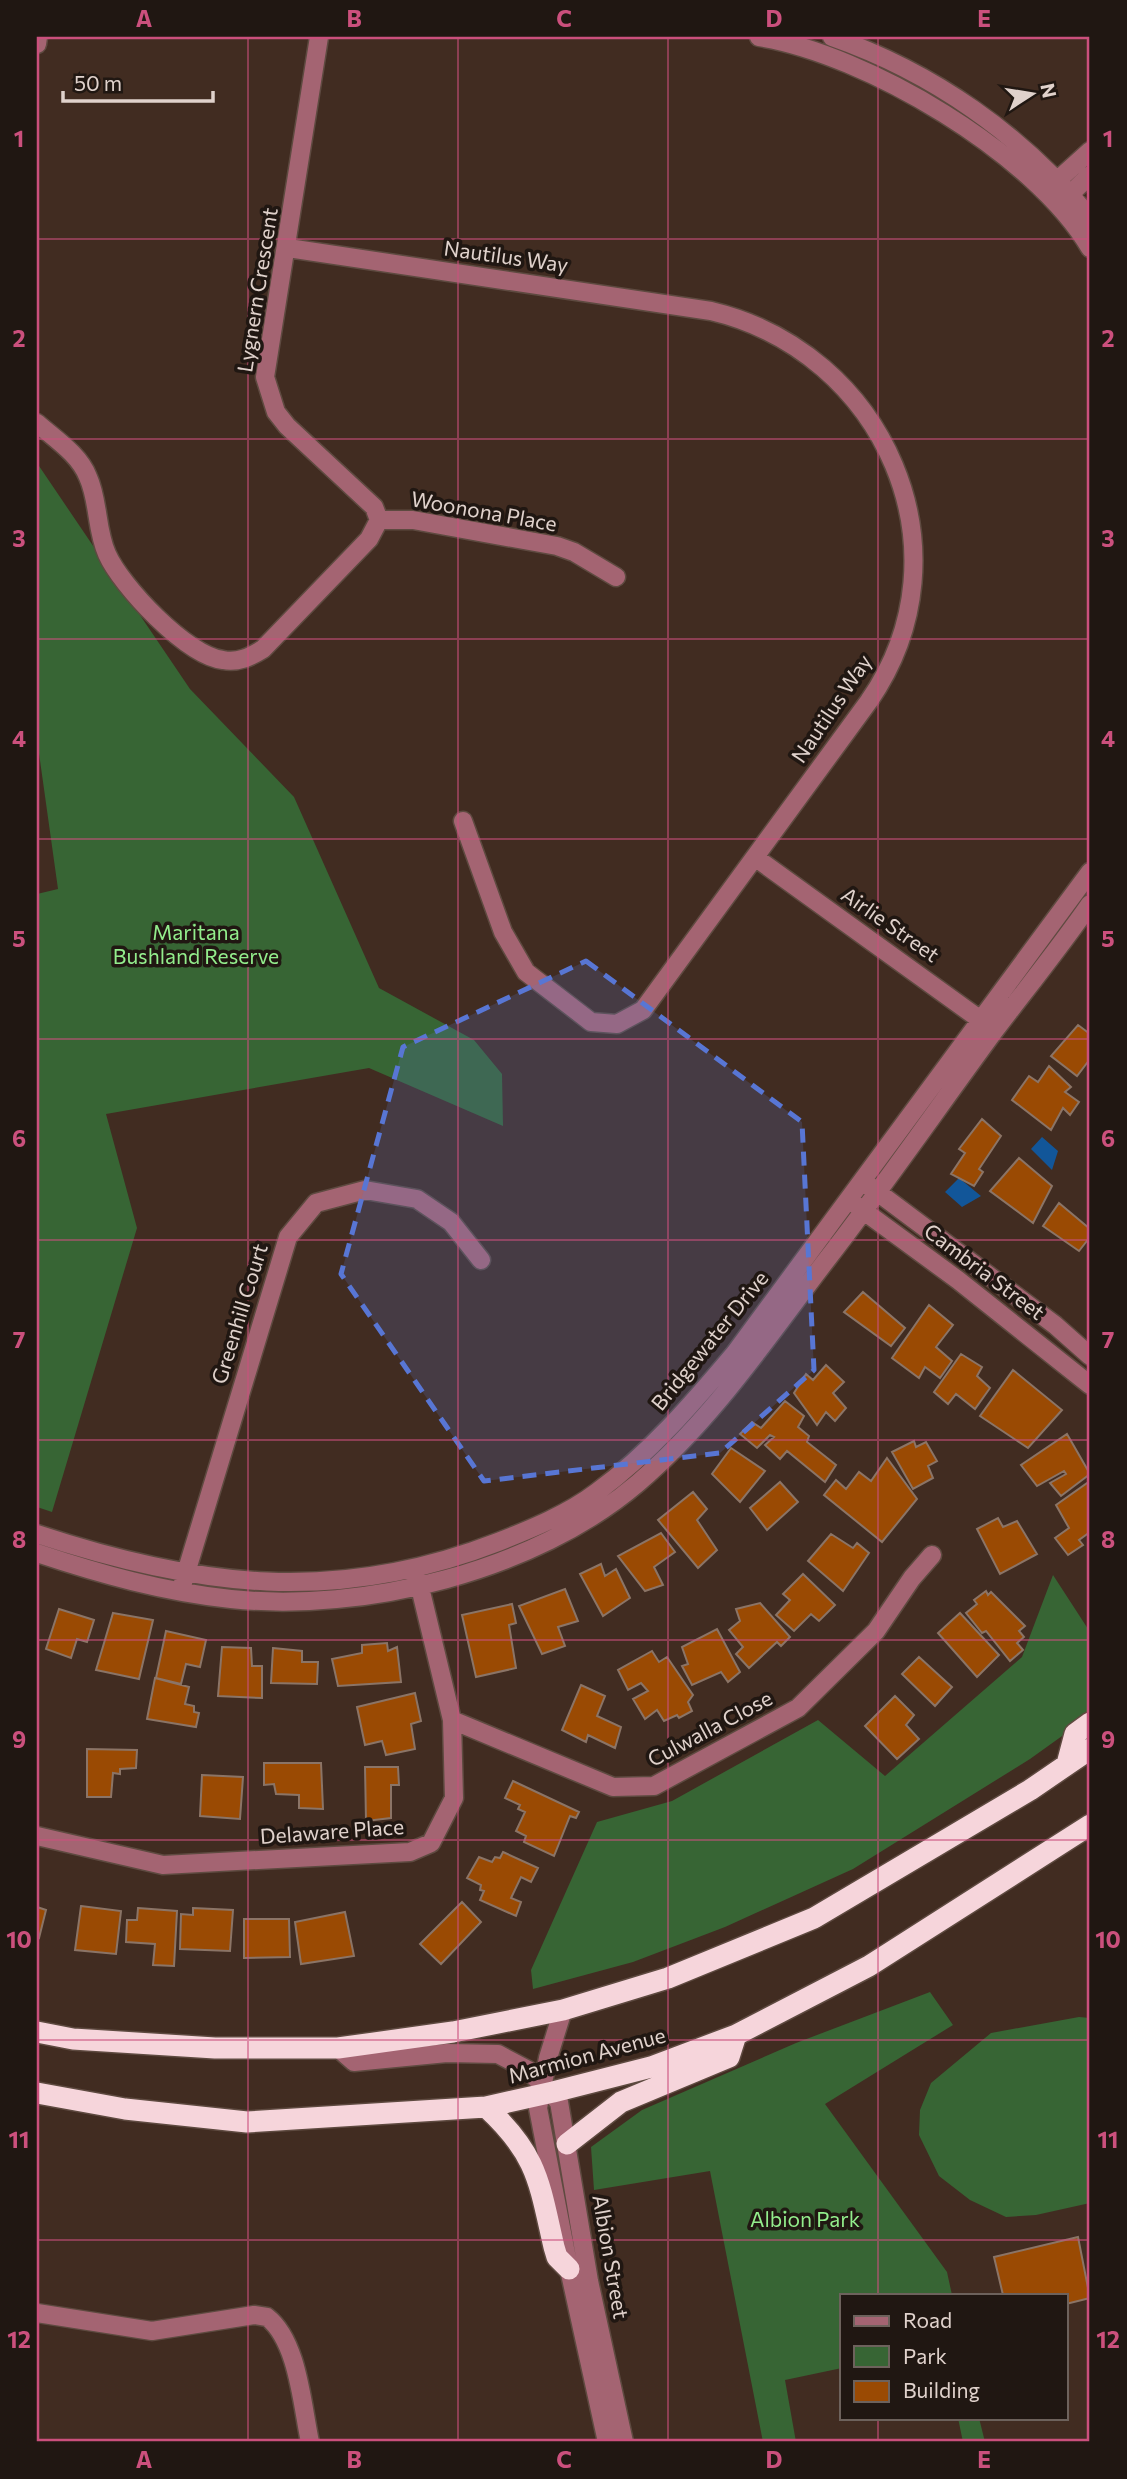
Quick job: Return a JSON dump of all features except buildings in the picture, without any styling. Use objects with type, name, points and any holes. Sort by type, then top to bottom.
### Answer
[{"type":"highway","points":[[1068,1764],[1075,1734],[1090,1723]]},
{"type":"highway","points":[[37,2032],[73,2039],[215,2048],[338,2048],[453,2032],[563,2010],[668,1978],[814,1917],[1030,1790],[1090,1749]]},
{"type":"highway","name":"Marmion Avenue","points":[[37,2093],[125,2109],[247,2122],[486,2107],[651,2067],[736,2035],[869,1966],[1090,1825]]},
{"type":"highway","points":[[567,2144],[621,2102],[729,2057],[736,2035]]},
{"type":"highway","points":[[486,2107],[502,2121],[530,2158],[538,2174],[557,2257],[569,2269]]},
{"type":"street","points":[[37,44],[38,37]]},
{"type":"street","name":"Lygnern Crescent","points":[[319,37],[288,248],[265,377],[268,394],[287,426],[364,494],[374,507],[379,520]]},
{"type":"street","points":[[759,37],[807,50],[891,83],[968,130],[1051,186]]},
{"type":"street","points":[[832,37],[858,46],[947,90],[985,117],[1051,186],[1090,218]]},
{"type":"street","points":[[1051,186],[1090,151]]},
{"type":"street","points":[[1065,199],[1090,175]]},
{"type":"street","points":[[1065,199],[1090,248]]},
{"type":"street","name":"Nautilus Way","points":[[288,248],[735,317],[779,335],[829,371],[856,399],[882,439],[899,479],[912,540],[910,603],[903,632],[882,682],[756,858],[642,1010],[624,1021],[604,1025],[591,1022],[526,972],[503,932],[463,821]]},
{"type":"street","points":[[37,423],[71,453],[88,476],[106,551],[128,586],[181,637],[202,653],[220,660],[249,657],[263,649],[358,552],[379,520]]},
{"type":"street","name":"Woonona Place","points":[[379,520],[414,520],[558,546],[574,552],[616,577]]},
{"type":"street","name":"Airlie Street","points":[[756,858],[995,1030]]},
{"type":"street","name":"Bridgewater Drive","points":[[417,1577],[526,1531],[596,1494],[639,1458],[690,1407],[726,1364],[863,1181],[980,1018],[1090,872]]},
{"type":"street","name":"Bridgewater Drive","points":[[37,1553],[134,1583],[300,1583],[417,1577],[483,1567],[551,1539],[595,1516],[639,1482],[719,1402],[864,1211],[1090,904]]},
{"type":"street","name":"Cambria Street","points":[[863,1181],[1055,1325],[1090,1356]]},
{"type":"street","name":"Greenhill Court","points":[[182,1583],[288,1237],[316,1203],[365,1190],[416,1199],[451,1222],[481,1260]]},
{"type":"street","name":"Cambria Street","points":[[848,1200],[979,1295],[1090,1385]]},
{"type":"street","name":"Bridgewater Drive","points":[[37,1534],[182,1583]]},
{"type":"street","name":"Culwalla Close","points":[[452,1720],[613,1787],[654,1786],[798,1708],[876,1631],[912,1578],[932,1555]]},
{"type":"street","name":"Delaware Place","points":[[37,1836],[163,1865],[410,1852],[431,1843],[454,1798],[452,1720],[417,1577]]},
{"type":"street","name":"Albion Street","points":[[563,2010],[545,2091],[538,2108],[569,2269],[607,2442]]},
{"type":"street","points":[[338,2048],[354,2062],[481,2051],[498,2054],[528,2070],[545,2091]]},
{"type":"street","name":"Albion Street","points":[[545,2091],[561,2109],[589,2281],[624,2442]]},
{"type":"street","points":[[37,2313],[152,2331],[254,2315],[267,2317],[282,2332],[289,2347],[310,2442]]},
{"type":"highlighted area","points":[[586,961],[802,1122],[814,1370],[720,1453],[484,1481],[341,1274],[403,1047]]},
{"type":"green space","name":"Maritana Bushland Reserve","points":[[37,463],[190,689],[294,797],[379,988],[474,1040],[502,1074],[503,1126],[369,1068],[106,1114],[137,1228],[52,1512],[37,1507],[37,894],[58,889],[37,739]]},
{"type":"green space","points":[[1053,1575],[1090,1632],[1090,1716],[1030,1759],[853,1869],[725,1927],[633,1962],[533,1989],[531,1970],[597,1822],[672,1801],[818,1720],[885,1776],[1022,1657]]},
{"type":"green space","name":"Albion Park","points":[[930,1992],[953,2025],[825,2104],[947,2272],[952,2294],[840,2294],[840,2368],[785,2380],[796,2442],[763,2442],[710,2171],[594,2190],[591,2147],[642,2110],[796,2043]]},
{"type":"green space","points":[[1079,2017],[1090,2018],[1090,2203],[1036,2215],[1006,2217],[970,2200],[939,2176],[919,2135],[920,2110],[931,2083],[991,2033]]},
{"type":"green space","points":[[958,2420],[980,2420],[985,2442],[963,2442]]},
{"type":"water","points":[[1042,1137],[1058,1151],[1052,1170],[1031,1149]]},
{"type":"water","points":[[959,1178],[981,1196],[962,1207],[945,1192]]}]
